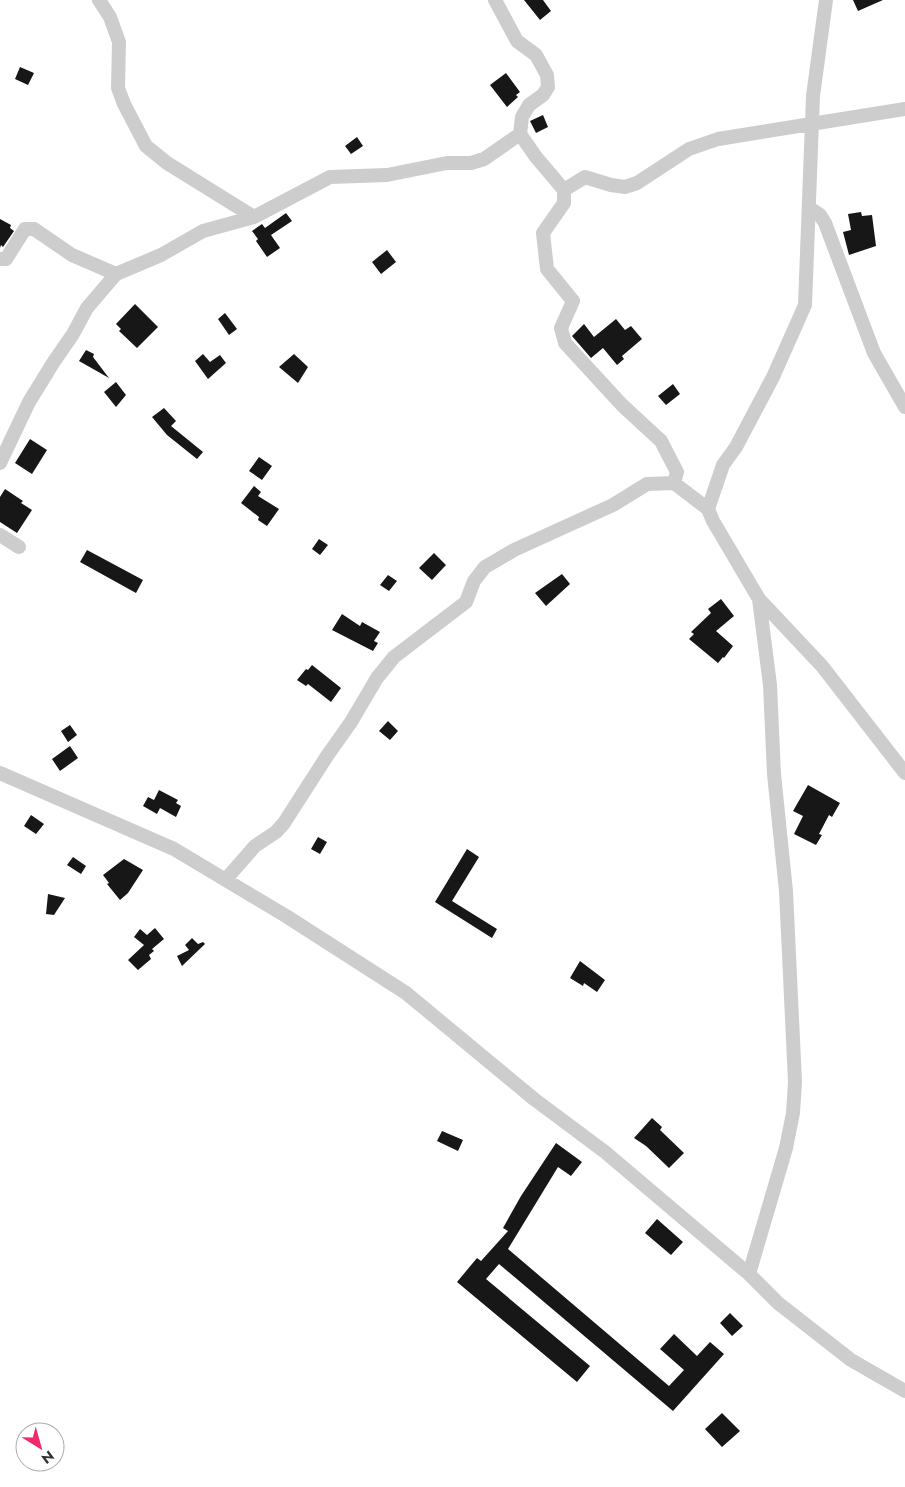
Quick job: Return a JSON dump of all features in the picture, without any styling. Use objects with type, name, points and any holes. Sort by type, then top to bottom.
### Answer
[{"type":"street","points":[[99,0],[110,17],[120,42],[118,88],[124,104],[146,146],[167,163],[254,217]]},
{"type":"street","points":[[495,0],[517,41],[536,54],[547,75],[548,87],[543,94],[529,105],[522,118],[520,134],[536,157],[564,190],[564,203],[543,233],[547,269],[574,301],[561,328],[565,343],[622,405],[661,441],[677,472],[674,483]]},
{"type":"street","points":[[708,508],[723,465],[736,447],[773,377],[805,305],[812,123],[818,45],[826,0]]},
{"type":"street","points":[[564,190],[585,177],[611,186],[625,187],[637,183],[689,149],[718,139],[905,109]]},
{"type":"street","points":[[0,463],[29,402],[48,371],[73,334],[87,308],[116,274],[161,255],[203,231],[254,217],[330,177],[387,175],[447,163],[471,163],[484,159],[520,134]]},
{"type":"street","points":[[809,208],[820,215],[825,223],[871,346],[905,407]]},
{"type":"street","points":[[0,259],[6,259],[25,229],[34,229],[72,255],[116,274]]},
{"type":"street","points":[[226,879],[255,846],[276,832],[284,823],[326,756],[351,722],[377,678],[394,657],[466,602],[474,582],[485,568],[514,550],[613,505],[647,484],[674,483],[708,508],[713,521],[759,599],[822,666],[905,774]]},
{"type":"street","points":[[0,535],[19,547]]},
{"type":"street","points":[[749,1274],[786,1148],[793,1113],[795,1082],[786,891],[774,774],[770,685],[759,599]]},
{"type":"street","points":[[0,773],[174,850],[226,879],[406,993],[534,1099],[605,1152],[749,1274],[778,1304],[851,1360],[905,1391]]},
{"type":"building","points":[[524,0],[543,0],[551,11],[540,20]]},
{"type":"building","points":[[853,0],[883,0],[858,11]]},
{"type":"building","points":[[20,67],[34,73],[28,85],[15,79]]},
{"type":"building","points":[[506,73],[520,92],[516,95],[518,97],[507,107],[490,85]]},
{"type":"building","points":[[543,115],[548,127],[536,133],[530,121]]},
{"type":"building","points":[[357,137],[363,146],[351,154],[345,146]]},
{"type":"building","points":[[861,212],[862,216],[872,215],[876,246],[849,255],[843,232],[851,230],[848,214]]},
{"type":"building","points":[[286,213],[292,221],[271,235],[280,248],[267,257],[256,241],[258,239],[252,231],[262,224],[265,228]]},
{"type":"building","points":[[0,219],[11,225],[10,228],[14,231],[3,247],[1,245],[0,248]]},
{"type":"building","points":[[387,250],[396,262],[381,274],[372,262]]},
{"type":"building","points":[[135,304],[158,327],[137,348],[119,331],[121,329],[116,324]]},
{"type":"building","points":[[225,313],[237,329],[229,335],[218,319]]},
{"type":"building","points":[[616,319],[625,330],[631,326],[642,339],[622,356],[624,359],[617,365],[603,348],[591,358],[572,336],[584,324],[594,337]]},
{"type":"building","points":[[86,350],[94,354],[93,357],[109,378],[79,361]]},
{"type":"building","points":[[203,354],[210,362],[220,355],[226,363],[208,379],[195,361]]},
{"type":"building","points":[[294,354],[308,367],[298,383],[279,367]]},
{"type":"building","points":[[116,382],[126,395],[116,407],[104,392]]},
{"type":"building","points":[[673,384],[680,394],[666,405],[658,396]]},
{"type":"building","points":[[164,408],[176,421],[171,426],[203,452],[197,459],[167,435],[152,417]]},
{"type":"building","points":[[30,439],[47,450],[32,474],[15,463]]},
{"type":"building","points":[[259,457],[272,466],[262,480],[249,471]]},
{"type":"building","points":[[254,486],[261,492],[258,496],[279,509],[267,526],[241,503]]},
{"type":"building","points":[[5,489],[23,501],[21,503],[32,510],[17,533],[0,522],[0,497]]},
{"type":"building","points":[[319,539],[328,545],[320,555],[312,549]]},
{"type":"building","points":[[87,550],[143,580],[136,593],[80,562]]},
{"type":"building","points":[[434,553],[446,565],[432,580],[419,568]]},
{"type":"building","points":[[562,574],[570,584],[546,606],[535,593]]},
{"type":"building","points":[[388,575],[397,581],[389,591],[380,585]]},
{"type":"building","points":[[721,599],[734,616],[716,631],[733,646],[718,663],[689,639],[694,634],[691,632],[711,613],[708,609]]},
{"type":"building","points":[[342,614],[360,626],[362,622],[380,632],[374,641],[378,643],[373,651],[332,630]]},
{"type":"building","points":[[312,665],[341,688],[331,702],[308,684],[306,686],[297,680]]},
{"type":"building","points":[[388,721],[398,731],[390,740],[379,731]]},
{"type":"building","points":[[70,725],[77,735],[68,742],[61,731]]},
{"type":"building","points":[[70,746],[78,758],[60,771],[52,759]]},
{"type":"building","points":[[808,785],[840,803],[832,817],[829,815],[819,834],[822,835],[816,845],[794,834],[803,816],[793,811]]},
{"type":"building","points":[[159,790],[178,800],[176,803],[181,806],[176,817],[160,808],[157,814],[143,806],[148,797],[154,800]]},
{"type":"building","points":[[31,815],[44,824],[36,834],[24,826]]},
{"type":"building","points":[[318,837],[327,842],[320,854],[311,849]]},
{"type":"building","points":[[467,849],[479,857],[452,901],[497,929],[492,938],[435,902]]},
{"type":"building","points":[[73,857],[86,866],[81,874],[67,865]]},
{"type":"building","points":[[124,859],[143,870],[128,893],[120,900],[107,884],[109,883],[103,875]]},
{"type":"building","points":[[48,894],[65,898],[54,915],[46,914]]},
{"type":"building","points":[[155,928],[164,939],[152,949],[154,951],[149,955],[151,959],[138,970],[128,960],[144,945],[134,937],[140,929],[147,935]]},
{"type":"building","points":[[192,938],[198,944],[203,942],[205,944],[182,966],[177,956],[189,950],[185,945]]},
{"type":"building","points":[[580,961],[605,980],[597,992],[584,983],[583,986],[570,978]]},
{"type":"building","points":[[652,1118],[662,1127],[660,1130],[684,1153],[669,1168],[646,1146],[634,1138]]},
{"type":"building","points":[[442,1131],[463,1140],[458,1151],[437,1141]]},
{"type":"building","points":[[556,1143],[582,1162],[571,1176],[558,1167],[508,1249],[669,1386],[684,1370],[660,1349],[674,1334],[697,1356],[710,1342],[724,1354],[673,1411],[499,1264],[486,1279],[590,1366],[577,1382],[457,1282],[477,1258],[481,1261],[508,1231],[503,1228],[521,1196]]},
{"type":"building","points":[[657,1219],[683,1242],[671,1255],[645,1233]]},
{"type":"building","points":[[730,1313],[743,1326],[732,1336],[720,1323]]},
{"type":"building","points":[[722,1413],[740,1431],[722,1447],[705,1429]]}]
